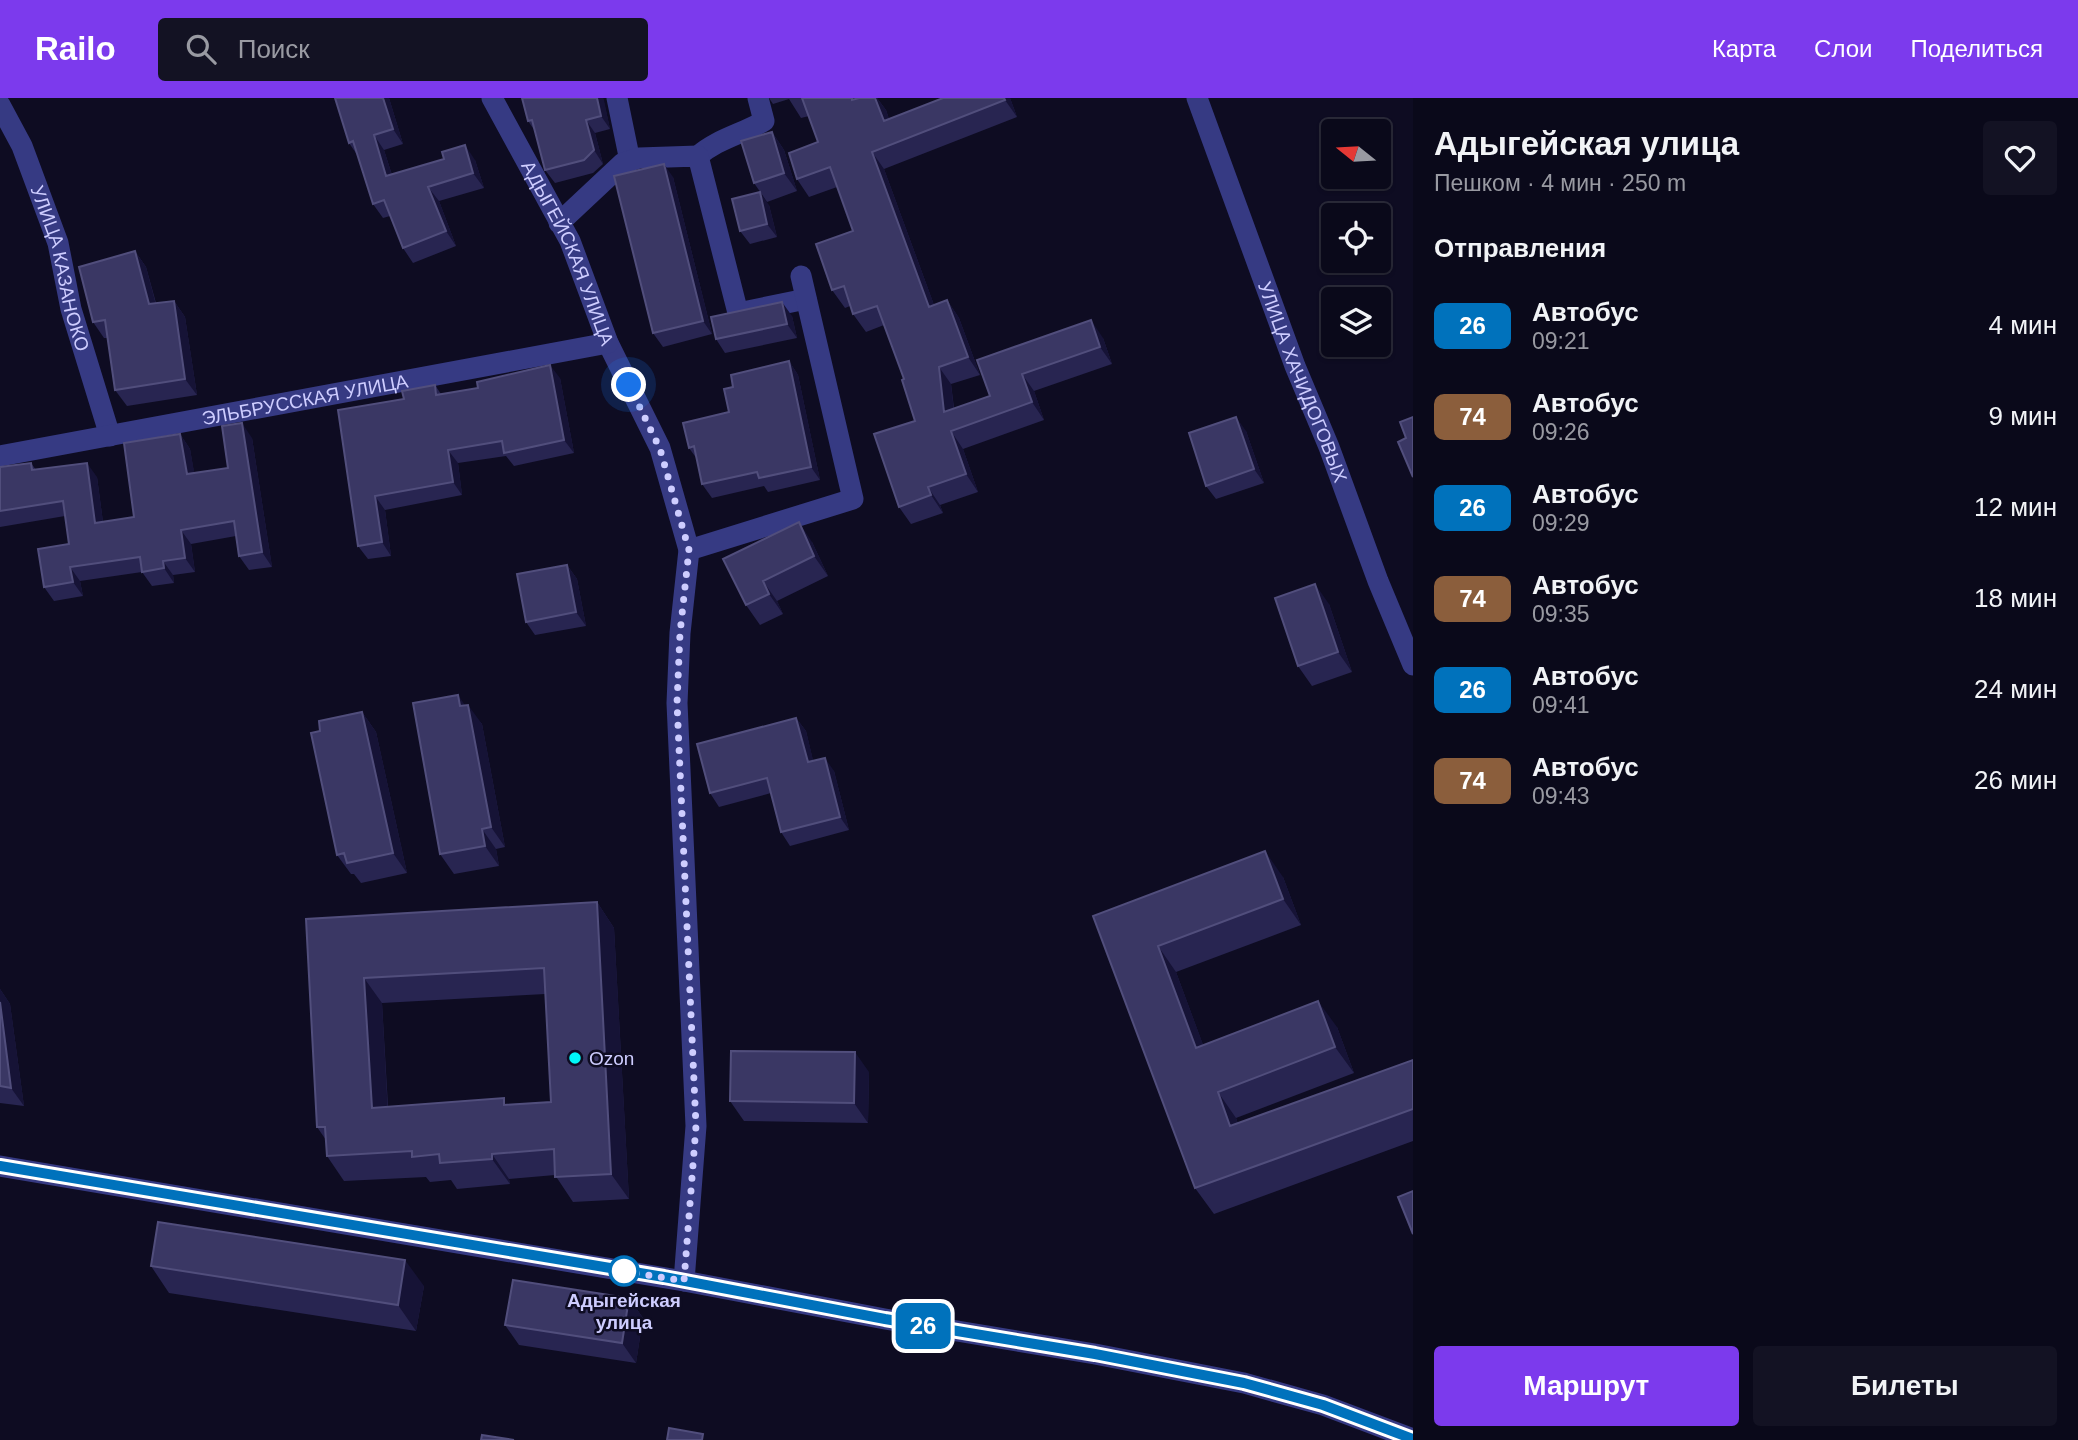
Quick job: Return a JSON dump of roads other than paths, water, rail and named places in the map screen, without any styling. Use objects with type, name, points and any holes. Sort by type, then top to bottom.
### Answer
[{"type":"street","name":"АДЫГЕЙСКАЯ УЛИЦА","points":[[492,98],[570,241],[608,343],[660,449],[689,550],[680,633],[677,703],[696,1126],[684,1281]]},
{"type":"street","points":[[617,98],[630,161]]},
{"type":"street","points":[[559,223],[623,163],[639,159],[698,156],[711,145],[744,133],[764,121],[758,98]]},
{"type":"street","name":"УЛИЦА ХАЧИДОГОВЫХ","points":[[1197,98],[1295,366],[1413,665]]},
{"type":"street","name":"УЛИЦА КАЗАНОКО","points":[[0,105],[22,145],[58,243],[71,309],[110,436]]},
{"type":"street","points":[[698,156],[738,313],[806,299]]},
{"type":"street","points":[[689,550],[853,499],[801,276]]},
{"type":"street","name":"ЭЛЬБРУССКАЯ УЛИЦА","points":[[0,456],[608,343]]},
{"type":"street","points":[[0,1166],[684,1281],[885,1319],[1095,1354],[1244,1383],[1323,1405],[1413,1439]]},
{"type":"place","name":"Ozon","points":[[575,1058]]},
{"type":"place","name":"Адыгейская улица","points":[[624,1271]]}]
